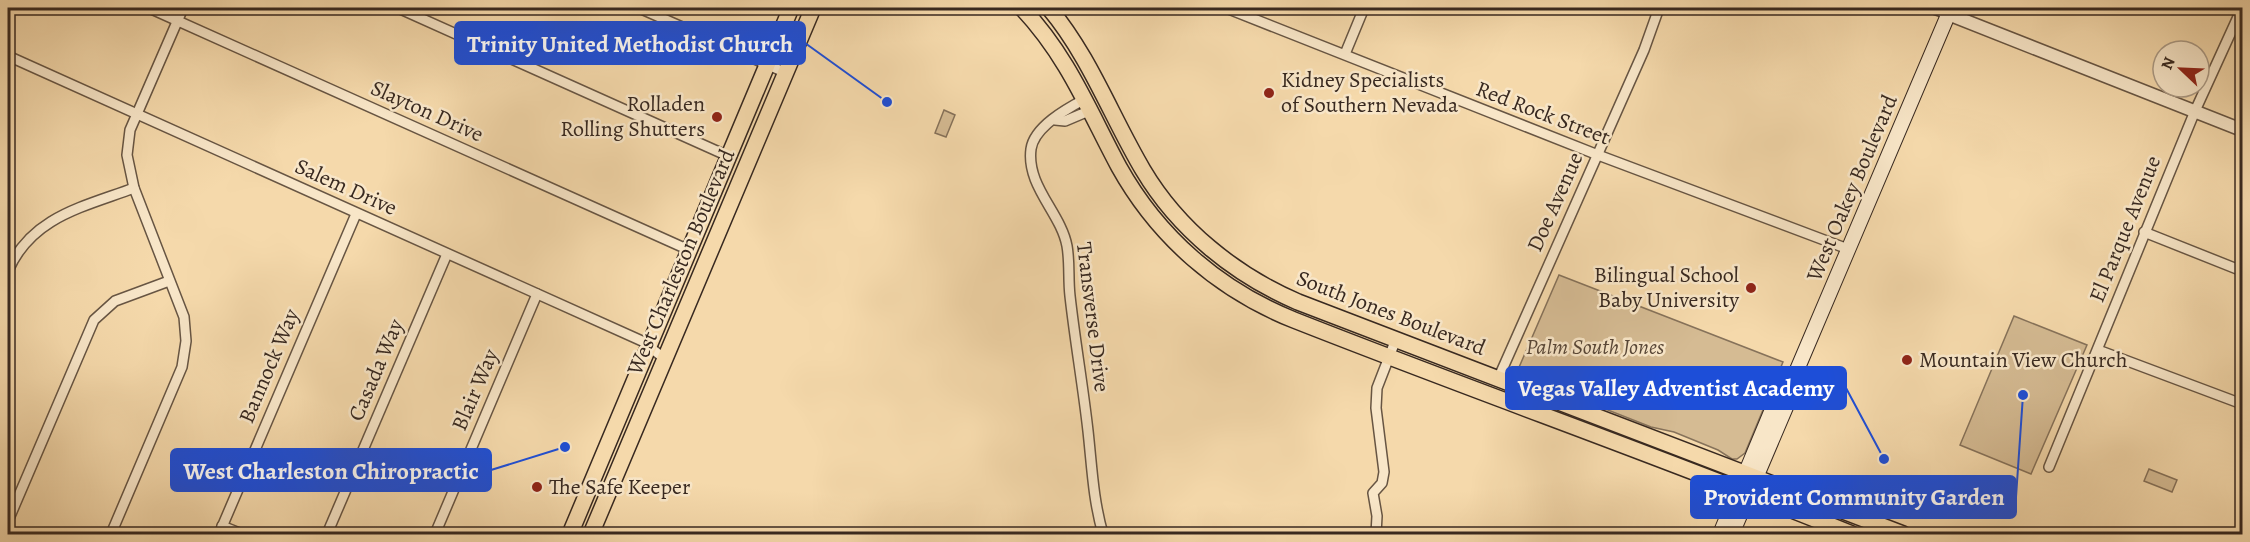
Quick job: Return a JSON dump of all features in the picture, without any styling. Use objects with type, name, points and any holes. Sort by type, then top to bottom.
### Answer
[{"type":"main road","name":"West Charleston Boulevard","points":[[570,534],[790,8]]},
{"type":"main road","name":"West Charleston Boulevard","points":[[591,534],[784,72],[813,8]]},
{"type":"main road","name":"South Jones Boulevard","points":[[1022,8],[1057,50],[1078,84],[1120,169],[1159,225],[1194,260],[1232,289],[1277,314],[1852,534]]},
{"type":"main road","name":"South Jones Boulevard","points":[[1049,8],[1073,38],[1144,171],[1164,199],[1202,241],[1244,273],[1283,296],[1903,534]]},
{"type":"main road","name":"West Oakey Boulevard","points":[[1720,534],[1744,491],[1792,393],[1791,384],[1950,11]]},
{"type":"main road","points":[[1078,84],[1094,93],[1105,95]]},
{"type":"main road","points":[[1088,104],[1093,101],[1101,109],[1114,113]]},
{"type":"main road","points":[[740,129],[735,164],[740,181]]},
{"type":"main road","points":[[1232,289],[1244,273]]},
{"type":"main road","name":"West Oakey Boulevard","points":[[1732,534],[1744,491]]},
{"type":"street","name":"Slayton Drive","points":[[149,8],[689,250]]},
{"type":"street","points":[[111,534],[182,367],[186,341],[184,317],[134,188],[127,155],[130,130],[183,8]]},
{"type":"street","points":[[398,8],[728,156]]},
{"type":"street","points":[[639,8],[784,72]]},
{"type":"street","name":"Red Rock Street","points":[[1226,8],[1598,155],[1848,249]]},
{"type":"street","points":[[1345,54],[1364,8]]},
{"type":"street","name":"Doe Avenue","points":[[1498,379],[1644,50],[1659,8]]},
{"type":"street","points":[[1931,8],[1950,11],[2242,130]]},
{"type":"street","name":"El Parque Avenue","points":[[2049,467],[2144,232],[2242,8]]},
{"type":"street","name":"Salem Drive","points":[[8,56],[649,345],[665,359]]},
{"type":"street","name":"Transverse Drive","points":[[1088,104],[1061,111],[1055,120],[1042,128],[1035,137],[1030,158],[1035,177],[1066,240],[1094,498],[1103,534]]},
{"type":"street","points":[[8,271],[12,260],[23,244],[33,233],[49,222],[66,213],[134,188]]},
{"type":"street","name":"Bannock Way","points":[[220,530],[356,214]]},
{"type":"street","points":[[2144,232],[2242,271]]},
{"type":"street","name":"Casada Way","points":[[327,534],[447,254]]},
{"type":"street","points":[[8,521],[94,320],[115,301],[169,281]]},
{"type":"street","name":"Blair Way","points":[[435,534],[537,294]]},
{"type":"street","points":[[1377,534],[1374,493],[1382,483],[1384,472],[1376,398],[1377,388],[1396,339]]},
{"type":"street","points":[[2098,350],[2242,404]]},
{"type":"street","points":[[220,530],[242,534]]},
{"type":"green space","points":[[944,110],[955,115],[946,137],[935,133]]},
{"type":"green space","name":"Palm South Jones","points":[[1559,275],[1783,362],[1745,453],[1737,459],[1732,459],[1718,450],[1674,432],[1651,427],[1519,375],[1517,372]]},
{"type":"green space","points":[[2014,316],[2087,345],[2031,474],[1960,445]]},
{"type":"green space","points":[[2149,469],[2177,480],[2172,492],[2144,481]]},
{"type":"place","name":"Kidney Specialists of Southern Nevada","points":[[1269,93]]},
{"type":"place","name":"Trinity United Methodist Church","points":[[887,102]]},
{"type":"place","name":"Rolladen Rolling Shutters","points":[[717,117]]},
{"type":"place","name":"Bilingual School Baby University","points":[[1751,288]]},
{"type":"place","name":"Mountain View Church","points":[[1907,360]]},
{"type":"place","name":"Provident Community Garden","points":[[2023,395]]},
{"type":"place","name":"West Charleston Chiropractic","points":[[565,447]]},
{"type":"place","name":"Vegas Valley Adventist Academy","points":[[1884,459]]},
{"type":"place","name":"The Safe Keeper","points":[[537,487]]}]
